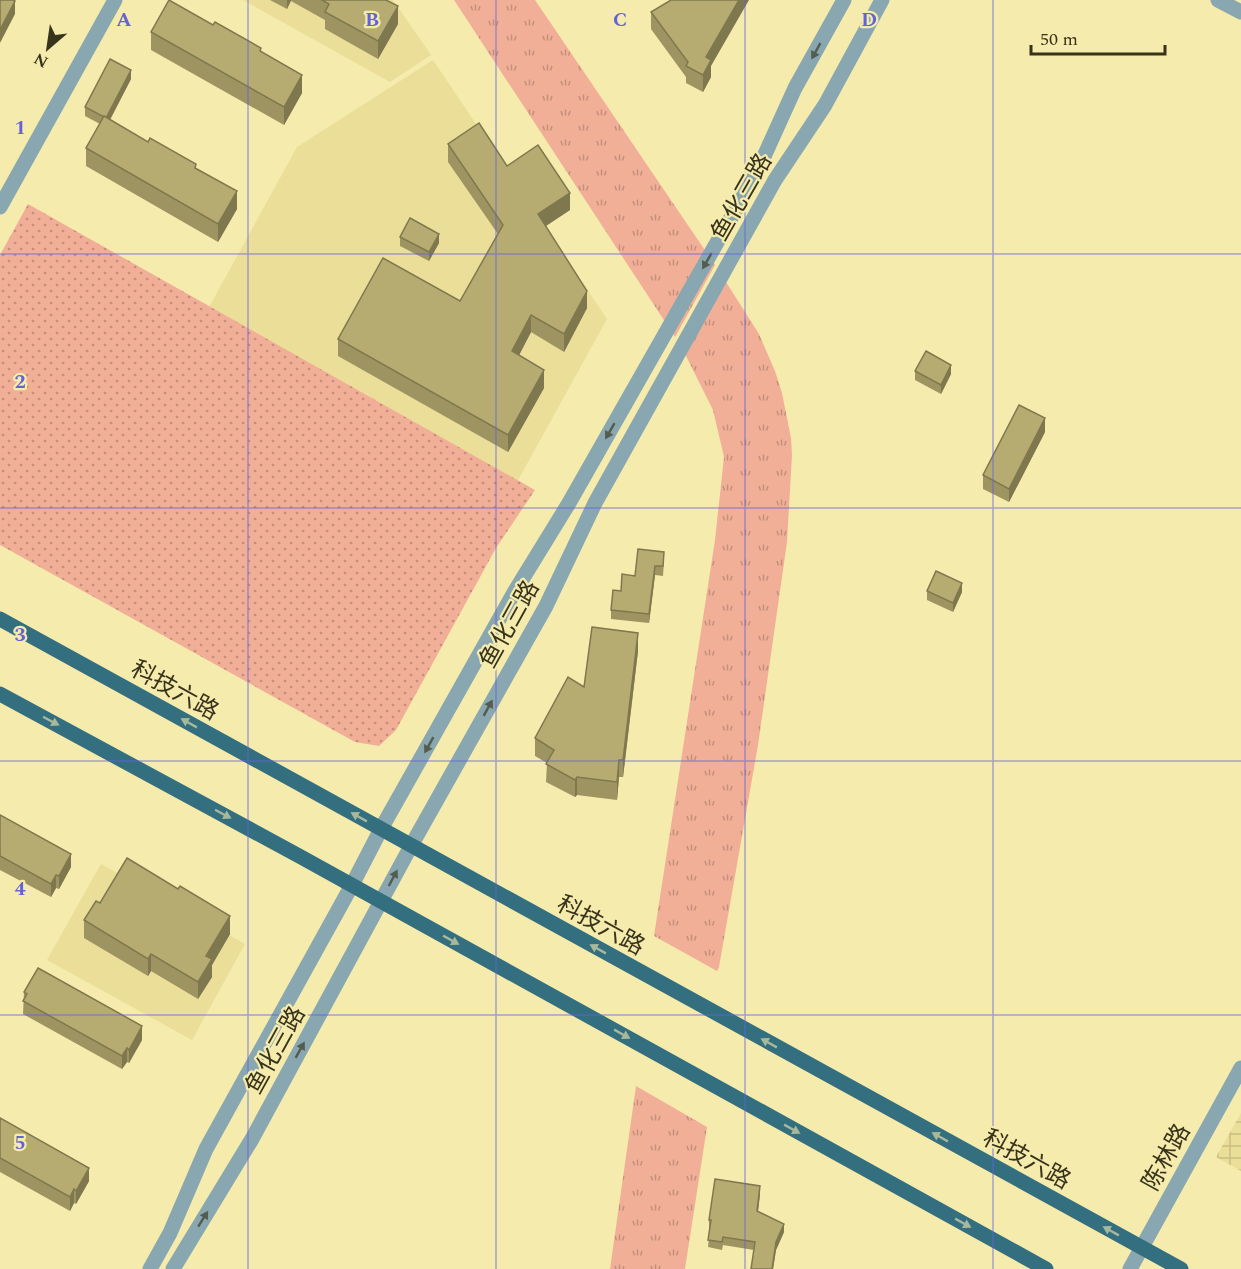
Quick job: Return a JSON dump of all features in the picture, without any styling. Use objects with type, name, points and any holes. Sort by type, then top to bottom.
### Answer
[{"type":"main road","name":"科技六路","points":[[0,620],[1181,1269]]},
{"type":"main road","points":[[0,693],[1046,1269]]},
{"type":"street","points":[[0,207],[115,0]]},
{"type":"street","name":"鱼化三路","points":[[150,1269],[170,1233],[206,1149],[381,829],[515,591],[569,503],[757,172],[795,88],[844,0]]},
{"type":"street","name":"鱼化三路","points":[[173,1269],[252,1139],[411,846],[546,606],[595,503],[775,180],[825,105],[882,0]]},
{"type":"street","points":[[1218,0],[1241,12]]},
{"type":"street","name":"陈林路","points":[[1130,1269],[1241,1068]]},
{"type":"shaded area","points":[[243,0],[393,0],[431,55],[390,82]]},
{"type":"shaded area","points":[[433,60],[607,319],[517,482],[208,309],[297,147]]},
{"type":"shaded area","points":[[101,864],[245,944],[192,1040],[47,960]]},
{"type":"shaded area","points":[[1241,1113],[1241,1171],[1216,1157]]},
{"type":"green space","points":[[454,0],[535,0],[715,265],[675,337]]},
{"type":"green space","points":[[28,204],[535,490],[496,548],[396,730],[379,746],[355,742],[0,545],[0,255]]},
{"type":"green space","points":[[726,282],[759,334],[775,371],[782,393],[792,455],[787,542],[758,745],[717,971],[654,936],[715,540],[724,457],[713,410],[685,354]]},
{"type":"green space","points":[[636,1086],[707,1127],[685,1269],[610,1269]]},
{"type":"building","points":[[0,0],[15,1],[0,30]]},
{"type":"building","points":[[169,0],[213,25],[215,22],[302,75],[284,107],[151,32]]},
{"type":"building","points":[[322,0],[386,0],[398,6],[378,41],[325,12],[329,4]]},
{"type":"building","points":[[671,0],[739,0],[706,57],[711,60],[703,75],[686,66],[688,62],[651,12]]},
{"type":"building","points":[[110,59],[131,70],[106,118],[85,107]]},
{"type":"building","points":[[104,116],[148,142],[150,138],[196,164],[195,168],[237,191],[218,224],[86,148]]},
{"type":"building","points":[[479,123],[507,166],[538,145],[570,193],[538,214],[587,291],[564,334],[531,315],[512,351],[544,370],[508,435],[338,339],[383,258],[460,301],[503,225],[448,144]]},
{"type":"building","points":[[410,218],[439,234],[429,252],[400,237]]},
{"type":"building","points":[[926,351],[951,365],[941,385],[915,371]]},
{"type":"building","points":[[1019,405],[1045,418],[1009,489],[983,475]]},
{"type":"building","points":[[638,549],[664,552],[663,566],[655,566],[649,614],[611,610],[613,590],[621,591],[622,574],[635,576]]},
{"type":"building","points":[[936,571],[962,583],[953,603],[927,591]]},
{"type":"building","points":[[592,627],[638,633],[623,760],[619,760],[617,782],[577,777],[575,780],[546,764],[554,750],[535,738],[568,677],[584,687]]},
{"type":"building","points":[[0,815],[71,854],[59,876],[56,875],[51,884],[0,856]]},
{"type":"building","points":[[127,858],[178,889],[180,886],[230,916],[206,956],[212,959],[198,982],[151,954],[148,959],[84,920],[96,901],[100,903]]},
{"type":"building","points":[[38,968],[142,1026],[129,1050],[127,1048],[122,1056],[23,1001],[27,994],[24,992]]},
{"type":"building","points":[[0,1118],[89,1168],[70,1197],[0,1158]]},
{"type":"building","points":[[715,1179],[760,1186],[757,1211],[784,1224],[776,1242],[772,1269],[751,1269],[755,1242],[723,1237],[722,1242],[708,1240]]}]
